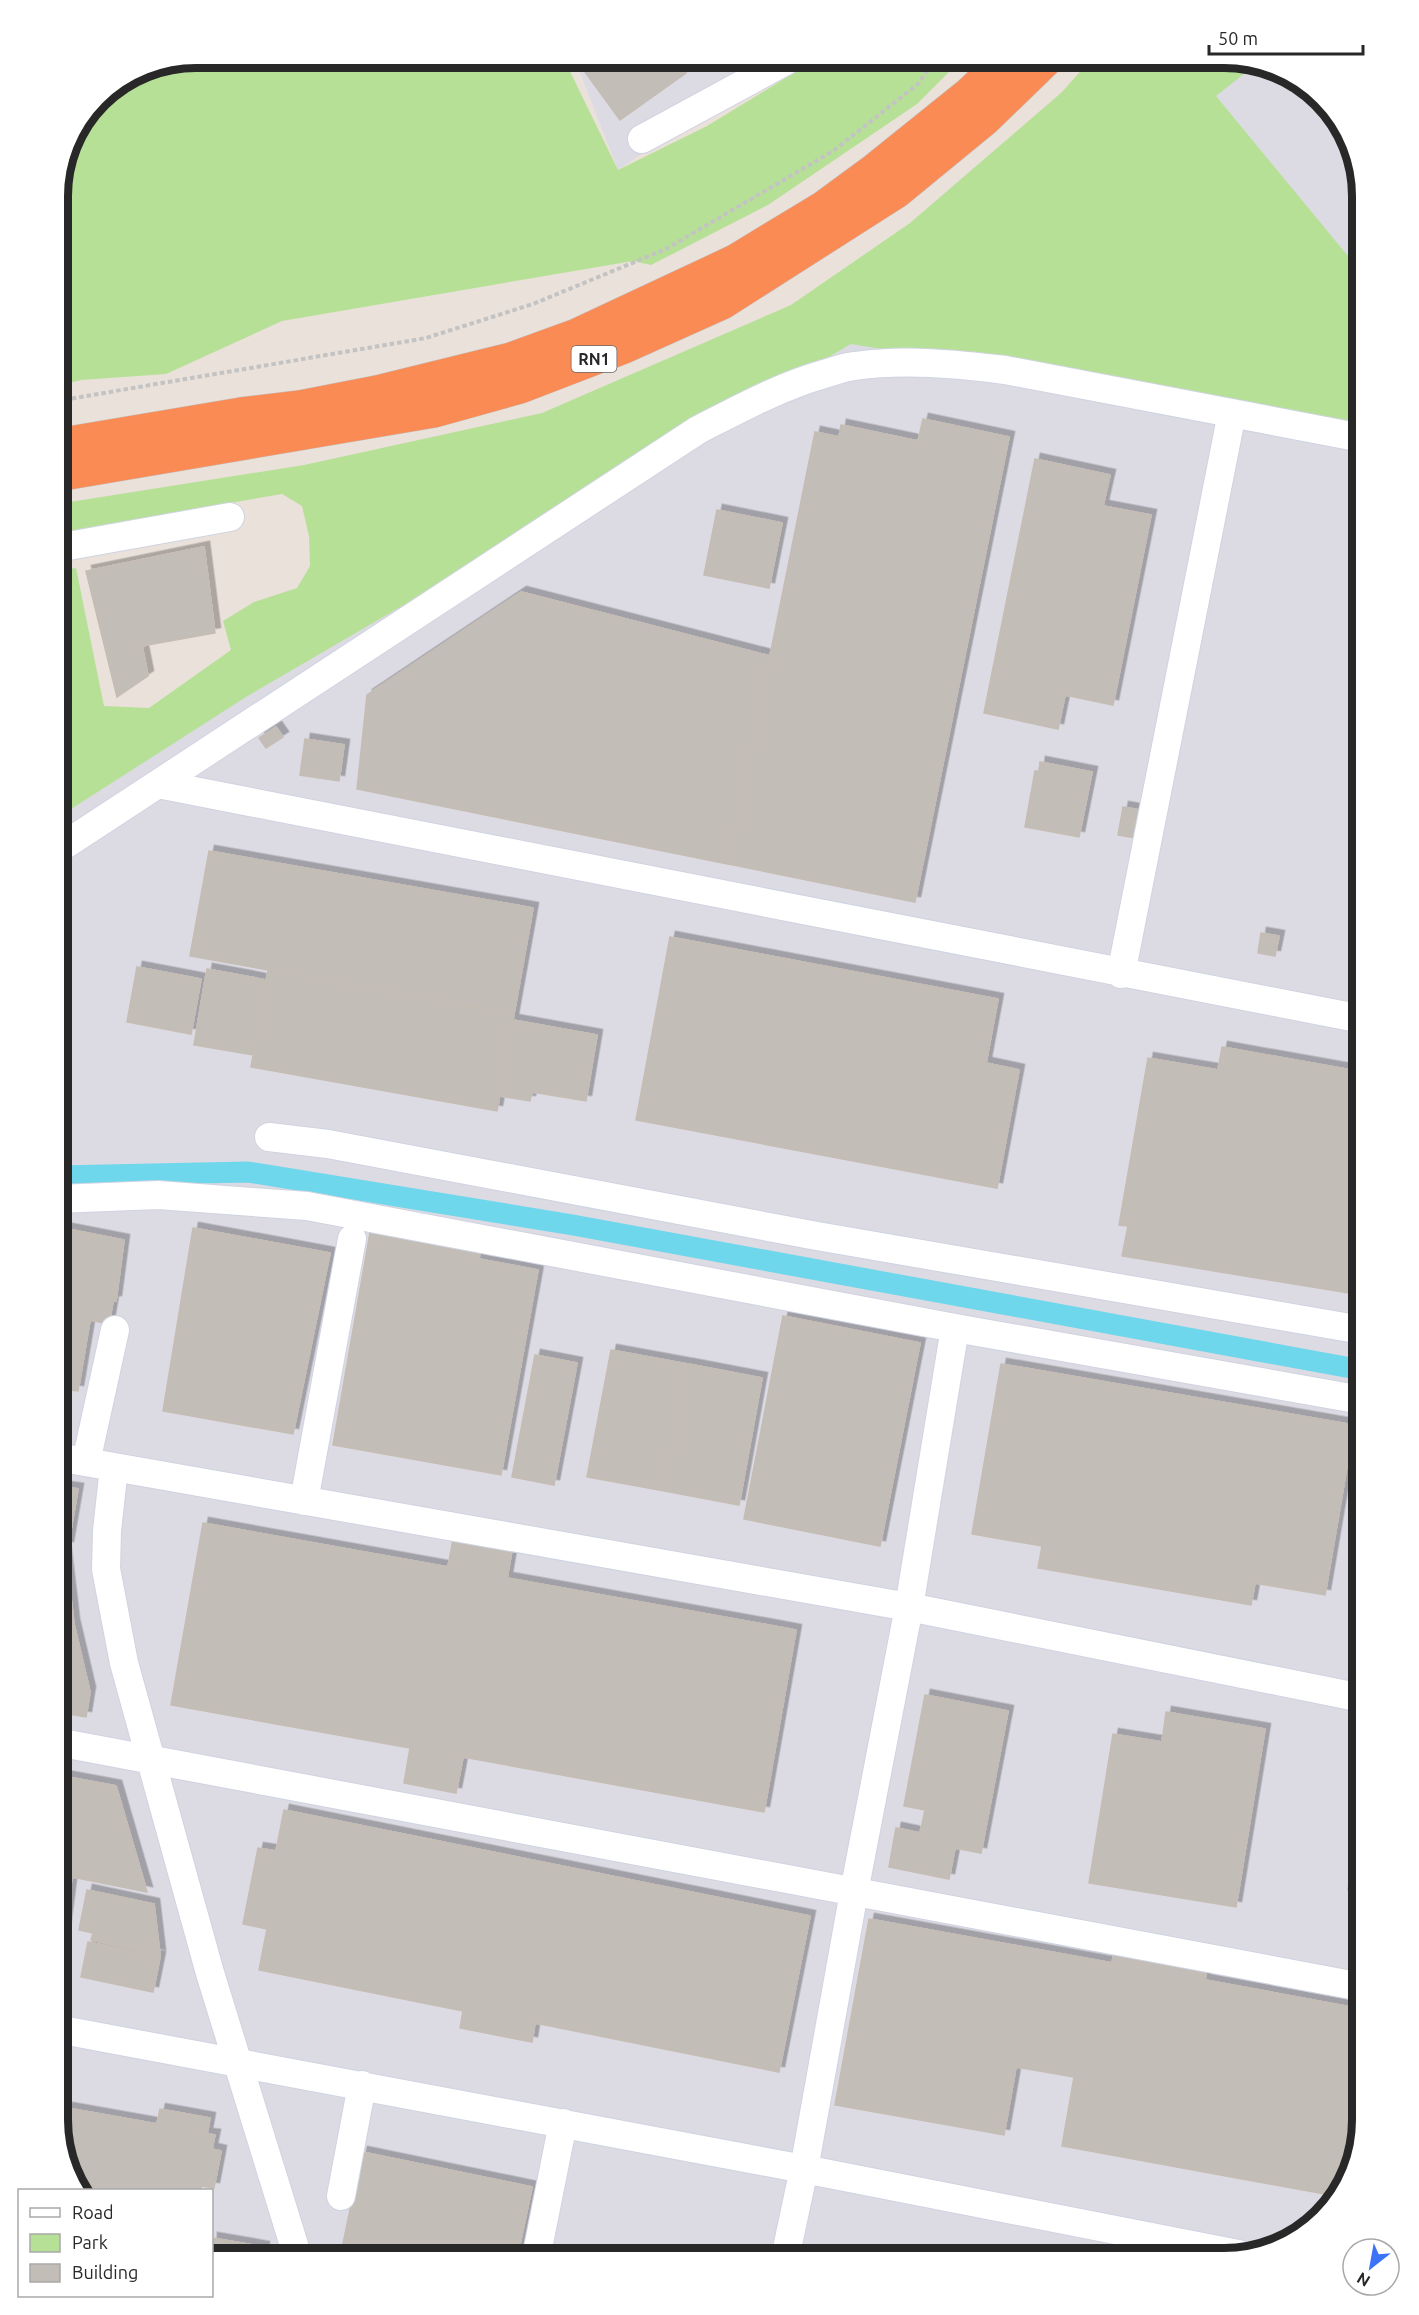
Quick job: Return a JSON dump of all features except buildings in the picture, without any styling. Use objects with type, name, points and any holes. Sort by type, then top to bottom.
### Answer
[{"type":"highway","name":"RN1","points":[[68,443],[241,414],[300,407],[377,392],[511,359],[577,335],[735,261],[824,207],[961,100],[996,68]]},
{"type":"highway","name":"RN1","points":[[68,473],[434,411],[520,387],[624,347],[722,303],[896,192],[985,119],[1037,68]]},
{"type":"street","points":[[642,139],[773,68]]},
{"type":"street","points":[[68,842],[688,436],[777,390],[795,384],[853,366],[901,363],[952,364],[1005,370],[1352,436]]},
{"type":"street","points":[[1121,974],[1232,413]]},
{"type":"street","points":[[68,546],[230,517]]},
{"type":"street","points":[[158,784],[1121,974],[1352,1017]]},
{"type":"street","points":[[269,1137],[328,1144],[816,1236],[1352,1328]]},
{"type":"street","points":[[68,1199],[158,1195],[307,1206],[956,1328],[1352,1398]]},
{"type":"street","points":[[304,1501],[352,1239]]},
{"type":"street","points":[[787,2248],[804,2169],[909,1607],[956,1328]]},
{"type":"street","points":[[86,1462],[115,1330]]},
{"type":"street","points":[[68,1458],[909,1607],[1352,1696]]},
{"type":"street","points":[[114,1467],[107,1531],[106,1569],[124,1663],[236,2061],[295,2247]]},
{"type":"street","points":[[68,1744],[1352,1986]]},
{"type":"street","points":[[68,2031],[563,2123],[1207,2248]]},
{"type":"street","points":[[341,2196],[362,2085]]},
{"type":"street","points":[[538,2247],[563,2123]]},
{"type":"path","points":[[68,399],[426,338],[533,304],[666,249],[833,151],[918,84],[929,68]]},
{"type":"shaded area","points":[[578,68],[766,68],[618,170]]},
{"type":"shaded area","points":[[1218,68],[1248,70],[1264,74],[1294,89],[1320,111],[1338,139],[1345,155],[1352,196],[1352,2119],[1342,2168],[1325,2197],[1314,2210],[1294,2226],[1264,2241],[1223,2248],[213,2247],[213,2189],[88,2189],[74,2160],[68,2119],[68,784]]},
{"type":"green space","points":[[188,68],[568,68],[618,170],[707,126],[802,68],[953,68],[917,104],[768,205],[651,265],[633,261],[282,321],[166,374],[81,380],[68,383],[68,188],[72,163],[81,139],[105,105],[118,94],[147,77]]},
{"type":"green space","points":[[1083,68],[1231,68],[1249,70],[1216,96],[1352,261],[1352,427],[851,344],[246,697],[68,811],[68,569],[76,568],[104,706],[149,708],[231,650],[223,621],[254,602],[297,588],[310,566],[309,536],[302,506],[282,494],[68,531],[68,502],[304,465],[542,413],[791,305],[910,223],[1062,92]]},
{"type":"waterway","points":[[68,1176],[248,1172],[573,1225],[1352,1368]]}]
